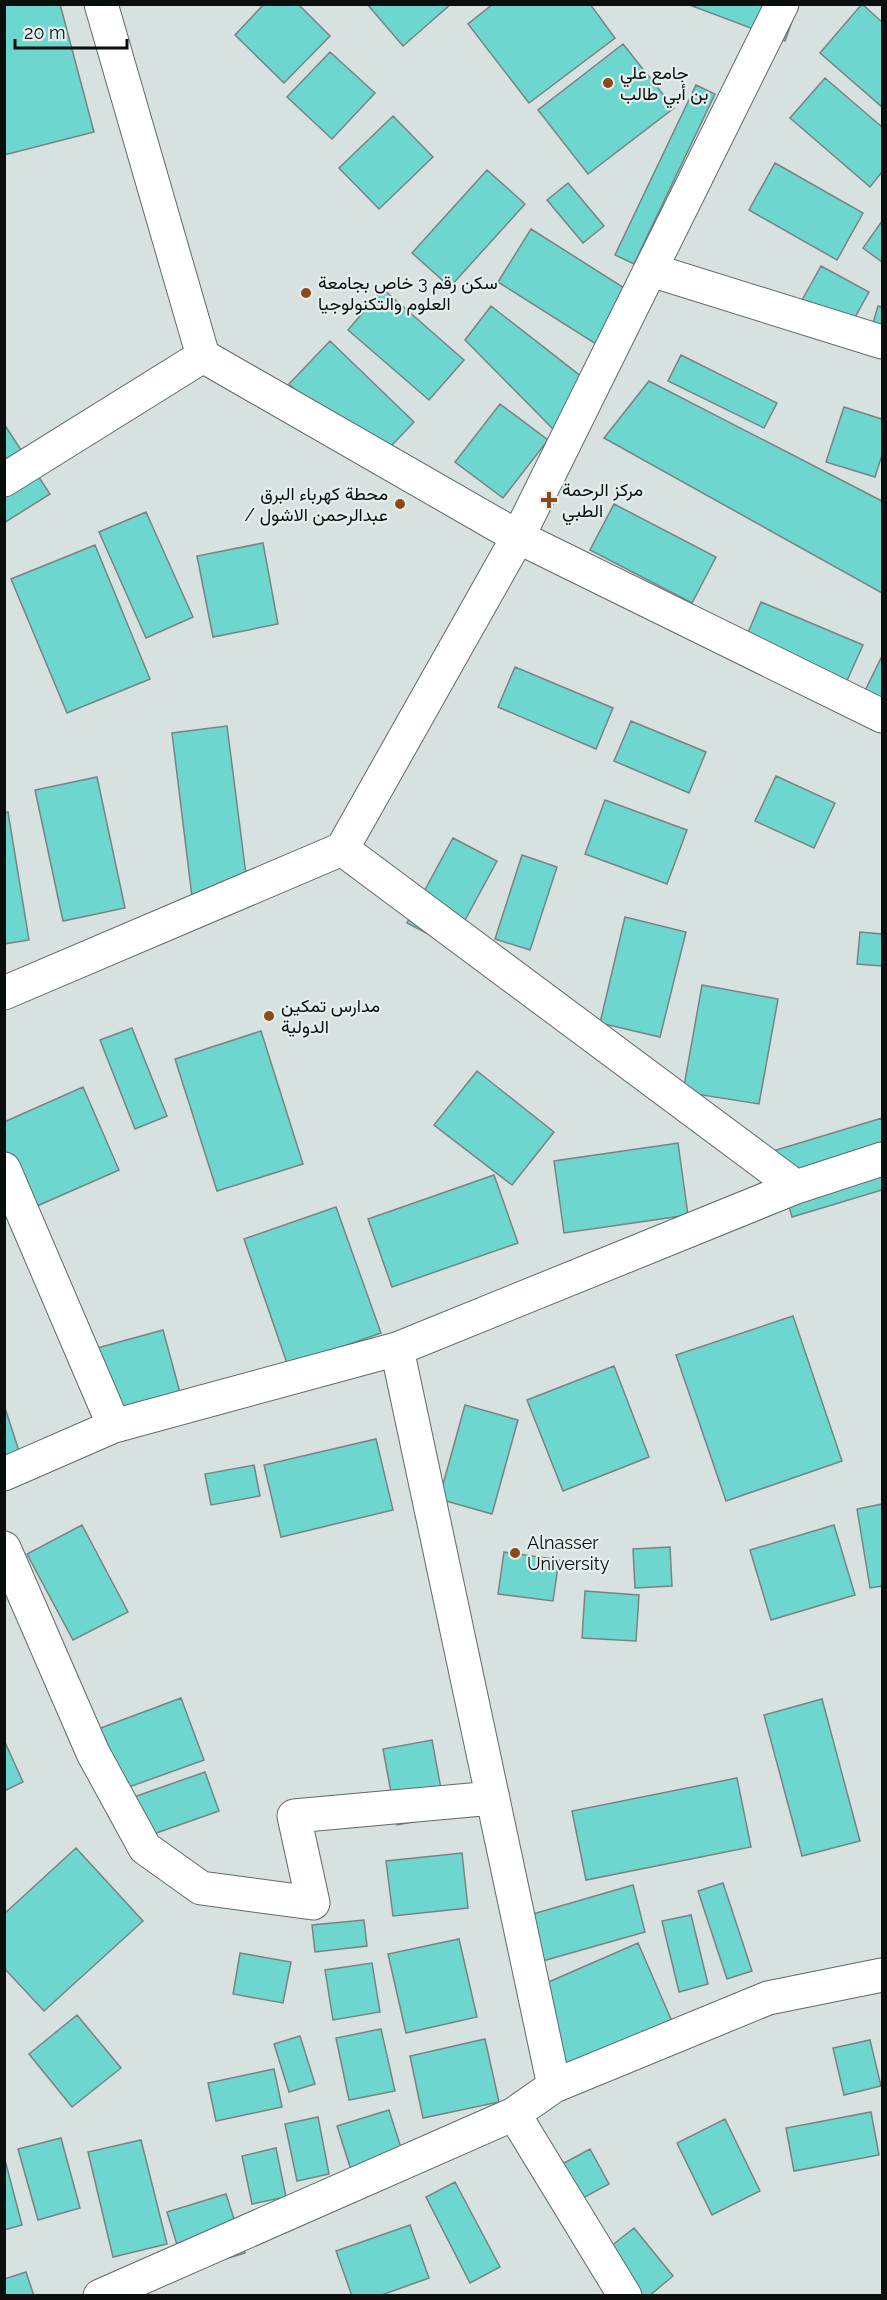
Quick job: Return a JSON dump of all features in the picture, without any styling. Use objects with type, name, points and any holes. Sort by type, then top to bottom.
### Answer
[{"type":"street","points":[[101,4],[203,356],[518,537],[882,716]]},
{"type":"street","points":[[4,993],[342,849],[518,537],[782,4]]},
{"type":"street","points":[[651,270],[882,342]]},
{"type":"street","points":[[4,480],[203,356]]},
{"type":"street","points":[[342,849],[796,1186]]},
{"type":"street","points":[[4,1474],[114,1426],[397,1349],[796,1186],[882,1159]]},
{"type":"street","points":[[4,1169],[114,1426]]},
{"type":"street","points":[[397,1349],[554,2086]]},
{"type":"street","points":[[4,1548],[93,1753],[145,1848],[201,1888],[313,1904],[294,1816],[493,1798]]},
{"type":"street","points":[[100,2295],[514,2114],[554,2086],[768,1998],[882,1975]]},
{"type":"street","points":[[514,2114],[625,2295]]},
{"type":"building","points":[[4,4],[60,4],[94,132],[4,155]]},
{"type":"building","points":[[264,4],[298,4],[330,36],[284,83],[235,35]]},
{"type":"building","points":[[367,4],[451,4],[403,46]]},
{"type":"building","points":[[493,4],[590,4],[615,38],[529,103],[468,24]]},
{"type":"building","points":[[687,4],[798,4],[785,41]]},
{"type":"building","points":[[862,4],[882,22],[882,107],[820,53]]},
{"type":"building","points":[[623,44],[674,108],[588,174],[538,110]]},
{"type":"building","points":[[330,52],[375,93],[332,139],[287,97]]},
{"type":"building","points":[[825,78],[882,127],[882,172],[870,187],[790,118]]},
{"type":"building","points":[[696,85],[715,94],[634,264],[615,255]]},
{"type":"building","points":[[393,116],[433,157],[379,209],[339,168]]},
{"type":"building","points":[[775,163],[863,213],[837,260],[749,210]]},
{"type":"building","points":[[487,170],[525,204],[450,287],[412,253]]},
{"type":"building","points":[[568,183],[604,226],[583,243],[547,200]]},
{"type":"building","points":[[882,221],[882,262],[863,248]]},
{"type":"building","points":[[531,229],[629,291],[596,344],[498,282]]},
{"type":"building","points":[[821,266],[869,292],[849,328],[801,302]]},
{"type":"building","points":[[383,289],[464,360],[429,400],[348,330]]},
{"type":"building","points":[[491,306],[596,388],[559,435],[465,340]]},
{"type":"building","points":[[878,306],[882,307],[882,352],[866,347]]},
{"type":"building","points":[[330,341],[414,422],[373,465],[289,384]]},
{"type":"building","points":[[681,355],[777,403],[764,428],[668,381]]},
{"type":"building","points":[[649,381],[882,501],[882,593],[604,438]]},
{"type":"building","points":[[500,404],[548,440],[503,498],[455,462]]},
{"type":"building","points":[[844,407],[882,419],[882,455],[875,477],[826,462]]},
{"type":"building","points":[[4,424],[50,494],[4,523]]},
{"type":"building","points":[[614,504],[716,557],[692,603],[590,550]]},
{"type":"building","points":[[146,512],[193,617],[146,638],[99,532]]},
{"type":"building","points":[[263,543],[278,624],[213,637],[197,556]]},
{"type":"building","points":[[95,545],[150,679],[67,713],[11,579]]},
{"type":"building","points":[[761,602],[863,645],[845,685],[744,642]]},
{"type":"building","points":[[882,659],[882,702],[864,693]]},
{"type":"building","points":[[515,667],[613,708],[596,749],[498,707]]},
{"type":"building","points":[[631,721],[706,752],[689,793],[614,761]]},
{"type":"building","points":[[227,726],[249,898],[193,905],[172,733]]},
{"type":"building","points":[[776,776],[835,803],[814,848],[755,821]]},
{"type":"building","points":[[97,777],[125,908],[63,921],[35,790]]},
{"type":"building","points":[[605,800],[687,830],[667,884],[585,854]]},
{"type":"building","points":[[8,812],[29,940],[4,944],[4,813]]},
{"type":"building","points":[[453,838],[497,861],[451,946],[407,923]]},
{"type":"building","points":[[522,855],[557,867],[530,950],[495,939]]},
{"type":"building","points":[[625,917],[686,932],[660,1037],[600,1023]]},
{"type":"building","points":[[860,932],[882,934],[882,966],[857,964]]},
{"type":"building","points":[[702,985],[778,999],[759,1104],[683,1092]]},
{"type":"building","points":[[132,1028],[167,1116],[135,1129],[100,1040]]},
{"type":"building","points":[[261,1031],[303,1164],[217,1191],[175,1059]]},
{"type":"building","points":[[477,1071],[554,1132],[512,1185],[434,1125]]},
{"type":"building","points":[[83,1087],[119,1170],[28,1210],[4,1158],[4,1122]]},
{"type":"building","points":[[882,1118],[882,1190],[792,1217],[773,1151]]},
{"type":"building","points":[[678,1143],[688,1215],[564,1233],[554,1161]]},
{"type":"building","points":[[494,1175],[518,1243],[392,1287],[368,1219]]},
{"type":"building","points":[[336,1207],[381,1333],[288,1366],[244,1239]]},
{"type":"building","points":[[793,1316],[842,1461],[726,1501],[676,1355]]},
{"type":"building","points":[[163,1330],[182,1400],[98,1423],[79,1353]]},
{"type":"building","points":[[614,1366],[649,1457],[563,1491],[527,1400]]},
{"type":"building","points":[[4,1405],[20,1454],[4,1459]]},
{"type":"building","points":[[465,1405],[518,1420],[492,1514],[439,1499]]},
{"type":"building","points":[[376,1439],[393,1510],[281,1537],[264,1465]]},
{"type":"building","points":[[254,1465],[260,1496],[211,1505],[205,1474]]},
{"type":"building","points":[[882,1504],[882,1586],[870,1588],[857,1509]]},
{"type":"building","points":[[82,1525],[128,1612],[73,1640],[27,1554]]},
{"type":"building","points":[[834,1525],[855,1595],[771,1620],[750,1550]]},
{"type":"building","points":[[670,1547],[672,1586],[635,1588],[633,1549]]},
{"type":"building","points":[[504,1552],[559,1560],[553,1601],[498,1594]]},
{"type":"building","points":[[585,1591],[639,1595],[636,1641],[582,1638]]},
{"type":"building","points":[[181,1698],[204,1760],[104,1796],[82,1735]]},
{"type":"building","points":[[822,1699],[860,1841],[802,1856],[764,1715]]},
{"type":"building","points":[[4,1740],[23,1782],[4,1791]]},
{"type":"building","points":[[432,1740],[446,1816],[397,1825],[383,1749]]},
{"type":"building","points":[[205,1772],[219,1811],[125,1844],[111,1805]]},
{"type":"building","points":[[737,1778],[751,1847],[586,1880],[572,1811]]},
{"type":"building","points":[[76,1848],[143,1921],[44,2011],[4,1968],[4,1914]]},
{"type":"building","points":[[462,1853],[468,1908],[393,1916],[386,1861]]},
{"type":"building","points":[[723,1883],[752,1971],[727,1979],[698,1891]]},
{"type":"building","points":[[633,1885],[645,1932],[532,1964],[519,1918]]},
{"type":"building","points":[[691,1915],[708,1984],[679,1992],[662,1921]]},
{"type":"building","points":[[364,1920],[367,1946],[315,1952],[312,1925]]},
{"type":"building","points":[[459,1939],[477,2017],[406,2033],[388,1954]]},
{"type":"building","points":[[638,1943],[674,2026],[565,2074],[528,1991]]},
{"type":"building","points":[[240,1953],[291,1962],[283,2003],[233,1994]]},
{"type":"building","points":[[372,1963],[380,2012],[333,2020],[325,1970]]},
{"type":"building","points":[[77,2015],[121,2068],[72,2107],[29,2054]]},
{"type":"building","points":[[381,2029],[395,2091],[349,2100],[336,2038]]},
{"type":"building","points":[[300,2036],[315,2084],[289,2092],[274,2044]]},
{"type":"building","points":[[485,2039],[499,2102],[423,2118],[410,2056]]},
{"type":"building","points":[[870,2040],[881,2086],[844,2095],[833,2048]]},
{"type":"building","points":[[274,2069],[282,2107],[216,2121],[208,2083]]},
{"type":"building","points":[[389,2110],[409,2173],[357,2189],[337,2126]]},
{"type":"building","points":[[871,2112],[879,2155],[794,2171],[786,2128]]},
{"type":"building","points":[[318,2117],[329,2174],[297,2181],[285,2124]]},
{"type":"building","points":[[725,2119],[760,2191],[712,2215],[677,2143]]},
{"type":"building","points":[[61,2138],[80,2208],[38,2220],[18,2149]]},
{"type":"building","points":[[141,2140],[167,2244],[113,2257],[88,2152]]},
{"type":"building","points":[[276,2148],[286,2197],[252,2204],[242,2156]]},
{"type":"building","points":[[590,2149],[609,2184],[559,2211],[540,2176]]},
{"type":"building","points":[[4,2160],[22,2225],[4,2230]]},
{"type":"building","points":[[455,2182],[500,2267],[470,2283],[426,2197]]},
{"type":"building","points":[[226,2194],[245,2253],[185,2271],[167,2212]]},
{"type":"building","points":[[410,2225],[429,2278],[379,2296],[352,2296],[336,2251]]},
{"type":"building","points":[[634,2228],[673,2276],[649,2296],[643,2296],[606,2250]]},
{"type":"building","points":[[26,2272],[34,2296],[4,2296],[4,2279]]},
{"type":"place","name":"جامع علي بن أبي طالب","points":[[608,83]]},
{"type":"place","name":"سكن رقم 3 خاص بجامعة العلوم والتكنولوجيا","points":[[306,293]]},
{"type":"place","name":"مركز الرحمة الطبي","points":[[549,500]]},
{"type":"place","name":"محطة كهرباء البرق / عبدالرحمن الاشول","points":[[400,504]]},
{"type":"place","name":"مدارس تمكين الدولية","points":[[269,1016]]},
{"type":"place","name":"Alnasser University","points":[[515,1553]]}]
